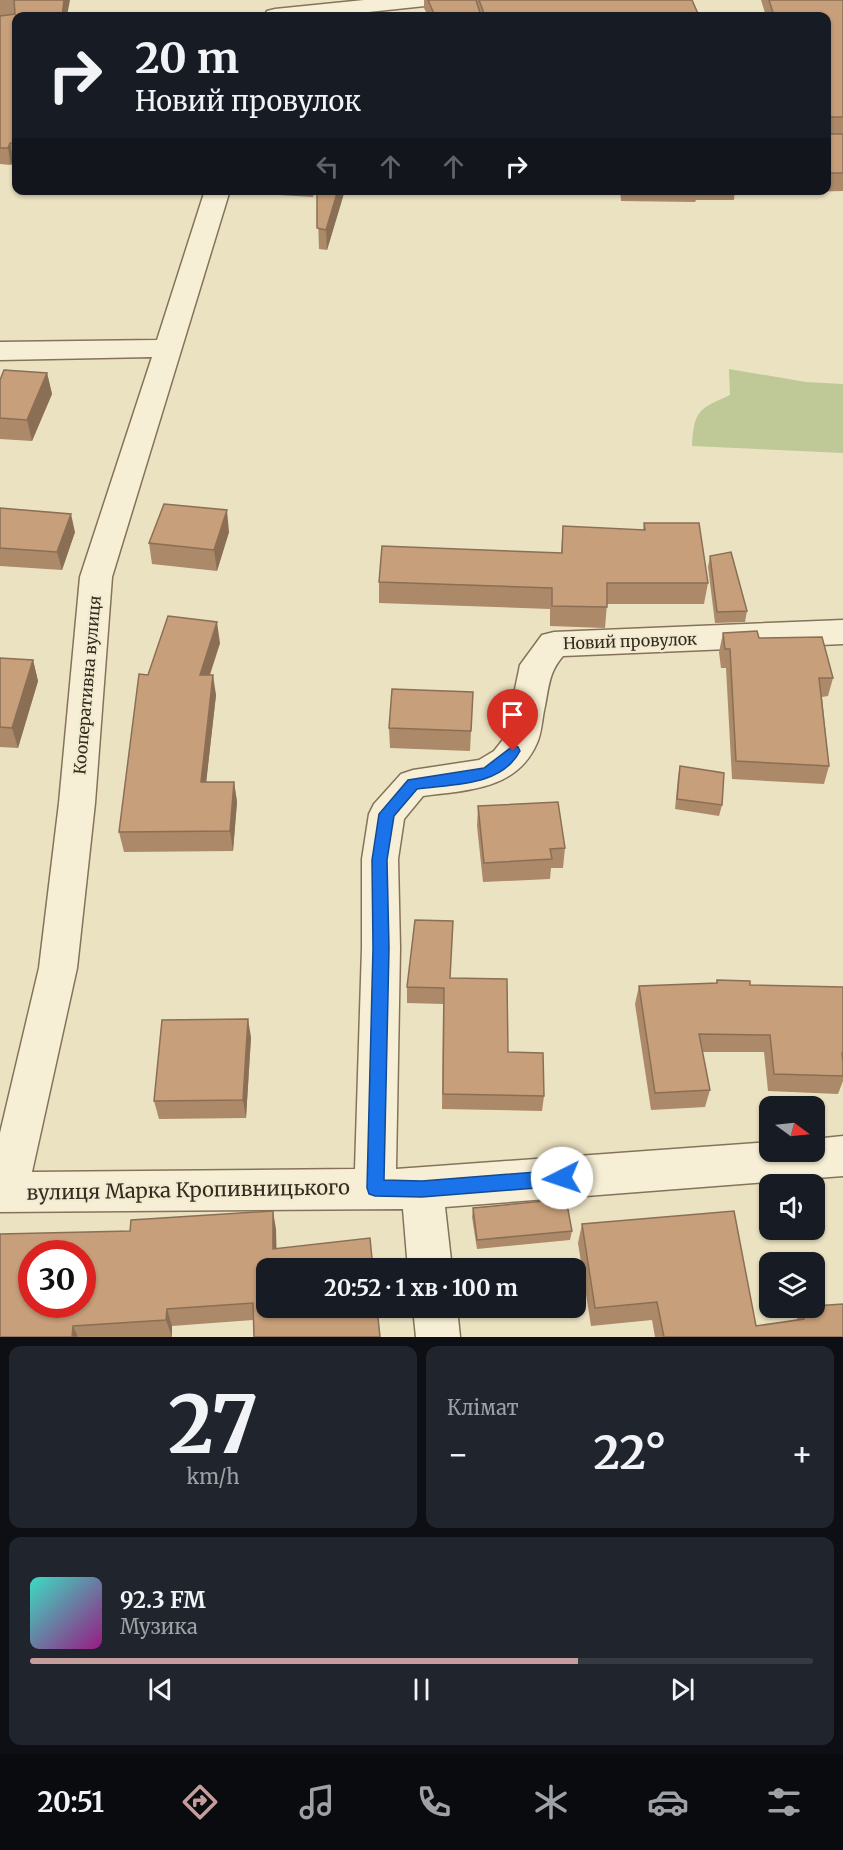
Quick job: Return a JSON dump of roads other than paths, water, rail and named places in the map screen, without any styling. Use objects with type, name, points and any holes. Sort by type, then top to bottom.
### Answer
[{"type":"street","points":[[312,12],[425,0]]},
{"type":"street","name":"Кооперативна вулиця","points":[[4,1192],[58,968],[77,803],[96,577],[216,195]]},
{"type":"street","points":[[0,351],[168,348]]},
{"type":"street","name":"Новий провулок","points":[[375,1188],[381,948],[380,860],[387,814],[413,784],[487,773],[506,761],[521,741],[536,665],[554,644],[843,632]]},
{"type":"street","name":"вулиця Марка Кропивницького","points":[[4,1192],[422,1189],[843,1156]]},
{"type":"street","points":[[422,1189],[429,1258]]},
{"type":"street","points":[[436,1318],[438,1337]]}]
